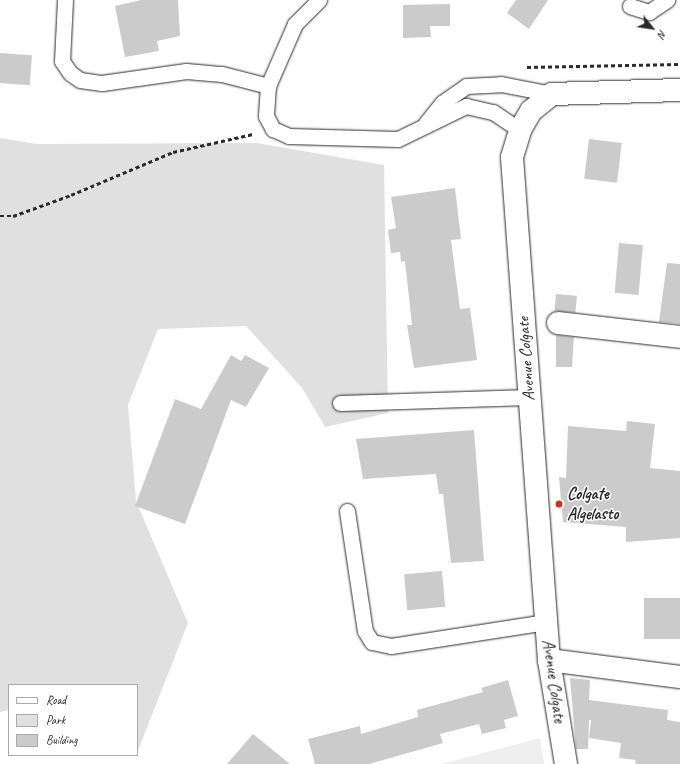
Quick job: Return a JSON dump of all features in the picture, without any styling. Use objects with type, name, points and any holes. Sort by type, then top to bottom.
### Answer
[{"type":"street","points":[[552,94],[680,90]]},
{"type":"street","name":"Avenue Colgate","points":[[552,94],[531,111],[520,130],[512,157],[549,660],[566,764]]},
{"type":"street","points":[[558,323],[680,337]]},
{"type":"street","points":[[549,660],[680,677]]},
{"type":"lane","points":[[65,0],[62,61],[70,73],[80,80],[102,83],[186,71],[222,74],[268,86]]},
{"type":"lane","points":[[319,0],[295,24],[268,86],[266,116],[273,129],[289,136],[369,140],[398,139],[422,126],[466,106],[493,112],[520,130]]},
{"type":"lane","points":[[630,6],[649,12],[667,0]]},
{"type":"lane","points":[[422,126],[442,103],[466,86],[501,84],[552,94]]},
{"type":"lane","points":[[340,402],[529,397]]},
{"type":"lane","points":[[347,511],[365,631],[372,642],[391,646],[546,622]]},
{"type":"path","points":[[525,68],[680,64]]},
{"type":"path","points":[[0,216],[12,216],[71,195],[174,152],[273,129]]},
{"type":"shaded area","points":[[540,738],[544,764],[441,764]]},
{"type":"green space","points":[[0,138],[37,144],[257,143],[384,165],[388,413],[325,427],[302,388],[246,326],[158,329],[128,405],[136,501],[188,623],[138,750],[138,684],[8,684],[8,710],[0,712]]},
{"type":"building","points":[[141,0],[178,0],[180,36],[157,41],[159,51],[125,57],[115,6]]},
{"type":"building","points":[[516,0],[548,0],[529,29],[507,13]]},
{"type":"building","points":[[450,4],[450,26],[430,26],[431,37],[403,38],[403,5]]},
{"type":"building","points":[[0,53],[32,55],[30,85],[0,83]]},
{"type":"building","points":[[589,139],[622,143],[617,183],[584,179]]},
{"type":"building","points":[[455,188],[461,239],[451,240],[460,309],[470,308],[477,360],[414,368],[407,325],[412,325],[405,261],[401,262],[400,252],[391,253],[388,230],[396,228],[391,197]]},
{"type":"building","points":[[619,243],[643,245],[639,295],[615,293]]},
{"type":"building","points":[[667,263],[680,264],[680,324],[659,322]]},
{"type":"building","points":[[556,294],[577,296],[575,313],[555,311]]},
{"type":"building","points":[[556,335],[574,337],[572,367],[556,367]]},
{"type":"building","points":[[231,355],[241,361],[245,355],[269,368],[246,407],[231,400],[185,524],[135,506],[175,399],[201,409]]},
{"type":"building","points":[[627,421],[655,424],[650,468],[680,471],[680,538],[626,542],[626,527],[563,522],[559,477],[566,478],[568,426],[626,431]]},
{"type":"building","points":[[474,430],[484,561],[451,563],[443,494],[439,494],[436,474],[363,479],[356,439]]},
{"type":"building","points":[[442,571],[445,607],[407,610],[404,574]]},
{"type":"building","points":[[644,598],[680,598],[680,639],[644,639]]},
{"type":"building","points":[[570,678],[590,680],[589,700],[668,710],[667,720],[680,722],[680,764],[635,764],[636,760],[619,758],[621,743],[589,738],[591,720],[589,720],[588,749],[576,749]]},
{"type":"building","points":[[508,680],[518,716],[504,720],[506,728],[482,734],[479,724],[440,734],[443,743],[369,764],[315,764],[308,739],[360,726],[361,734],[418,717],[417,710],[483,692],[481,688]]},
{"type":"building","points":[[253,734],[290,764],[227,764]]},
{"type":"place","name":"Colgate Algelasto","points":[[559,504]]}]
